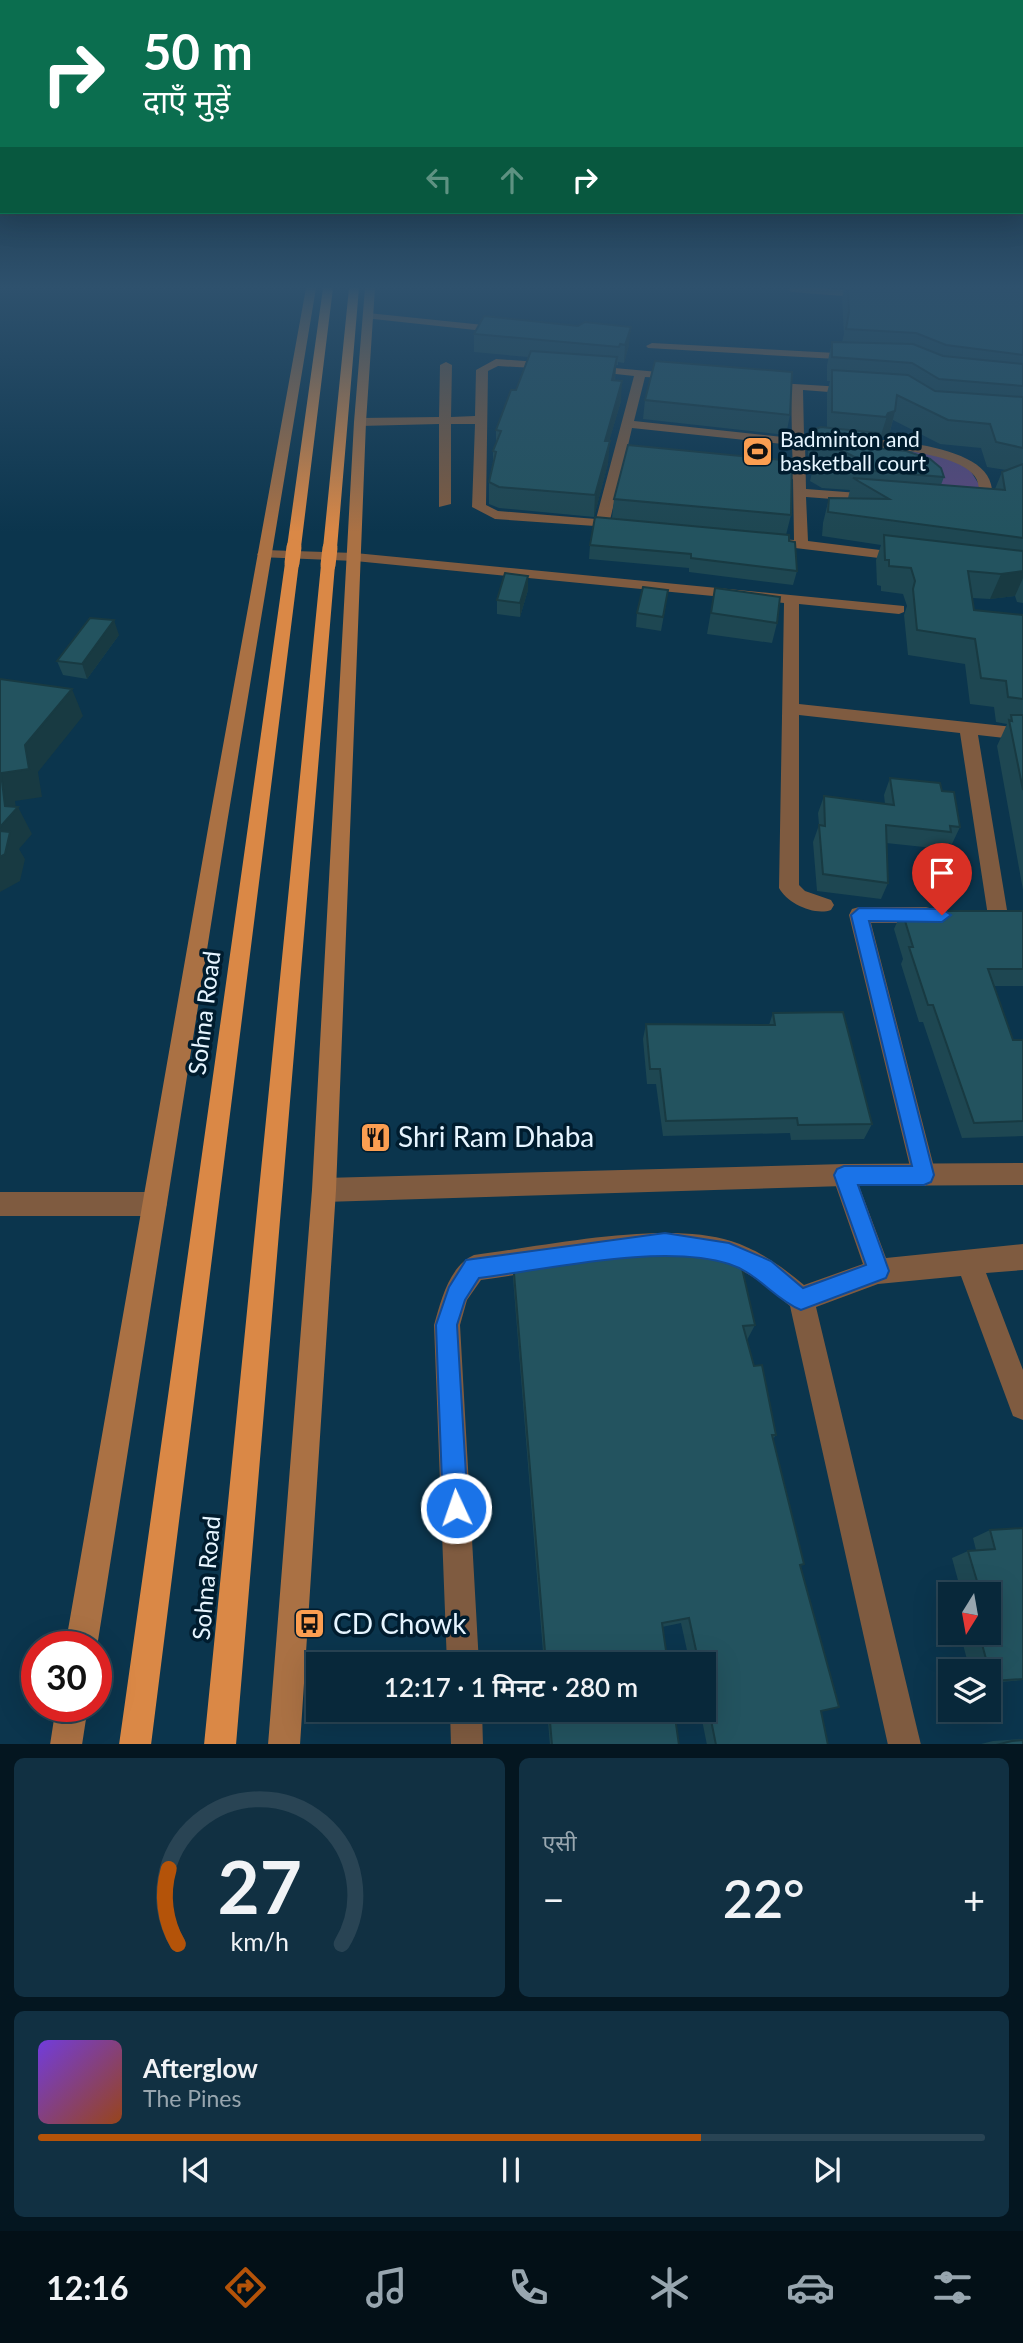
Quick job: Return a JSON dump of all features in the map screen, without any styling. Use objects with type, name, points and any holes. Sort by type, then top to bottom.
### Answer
[{"type":"highway","name":"Sohna Road","points":[[135,1744],[317,369]]},
{"type":"highway","name":"Sohna Road","points":[[220,1744],[346,369]]},
{"type":"main road","points":[[84,1631],[297,369]]},
{"type":"main road","points":[[284,1744],[324,1190],[365,369]]},
{"type":"main road","points":[[66,1744],[70,1722]]},
{"type":"street","points":[[444,504],[446,369]]},
{"type":"street","points":[[483,369],[479,507],[484,512],[629,526]]},
{"type":"street","points":[[597,369],[688,377]]},
{"type":"street","points":[[602,524],[640,373]]},
{"type":"street","points":[[756,383],[864,391]]},
{"type":"street","points":[[797,386],[801,544]]},
{"type":"street","points":[[626,424],[936,451],[967,460],[978,468],[987,488],[984,496],[974,501],[950,505]]},
{"type":"street","points":[[361,428],[481,426]]},
{"type":"street","points":[[618,457],[657,461]]},
{"type":"street","points":[[758,468],[800,476]]},
{"type":"street","points":[[800,492],[882,499]]},
{"type":"street","points":[[761,540],[918,558]]},
{"type":"street","points":[[264,554],[355,557],[899,609]]},
{"type":"street","points":[[792,598],[789,888],[798,897],[824,905]]},
{"type":"street","points":[[789,708],[1023,733]]},
{"type":"street","points":[[968,727],[991,915],[1023,916]]},
{"type":"street","points":[[924,1175],[859,915],[942,915]]},
{"type":"street","points":[[324,1190],[844,1175],[1023,1174]]},
{"type":"street","points":[[844,1175],[878,1271]]},
{"type":"street","points":[[0,1204],[155,1204]]},
{"type":"street","points":[[462,1652],[446,1325],[456,1294],[474,1268],[665,1244],[729,1253],[764,1268],[801,1299],[905,1744]]},
{"type":"street","points":[[801,1299],[878,1271],[968,1260],[1023,1257]]},
{"type":"street","points":[[968,1260],[1023,1406]]},
{"type":"street","points":[[466,1722],[467,1744]]},
{"type":"shaded area","points":[[848,446],[947,455],[970,470],[980,486],[961,500]]},
{"type":"building","points":[[524,369],[614,369],[612,380],[622,381],[605,441],[610,441],[595,495],[499,487],[489,482],[496,452],[493,451],[501,431],[496,430],[511,390],[516,390]]},
{"type":"building","points":[[653,369],[792,372],[790,415],[645,400]]},
{"type":"building","points":[[923,369],[1023,369],[1023,386],[939,379]]},
{"type":"building","points":[[832,370],[908,375],[935,391],[1023,397],[1023,448],[996,442],[990,424],[948,420],[897,395],[895,411],[888,413],[886,417],[832,412]]},
{"type":"building","points":[[821,427],[879,433],[871,448],[906,451],[930,459],[941,468],[944,477],[827,467],[815,460],[870,465],[812,435],[812,430]]},
{"type":"building","points":[[628,445],[792,461],[791,515],[614,499]]},
{"type":"building","points":[[1023,464],[1023,538],[828,512],[829,498],[889,499],[853,478],[1005,490],[1002,472]]},
{"type":"building","points":[[595,517],[789,535],[789,541],[795,542],[797,571],[691,558],[691,554],[590,545]]},
{"type":"building","points":[[884,535],[1023,551],[1023,571],[1001,574],[968,571],[974,610],[1023,615],[1023,699],[1008,697],[1006,681],[981,678],[975,639],[917,630],[913,589],[915,581],[911,568],[889,566],[889,560],[885,560]]},
{"type":"building","points":[[505,573],[528,576],[520,603],[497,600]]},
{"type":"building","points":[[643,587],[668,590],[663,617],[637,613]]},
{"type":"building","points":[[715,588],[780,597],[777,623],[711,613]]},
{"type":"building","points":[[90,618],[114,620],[82,664],[57,661]]},
{"type":"building","points":[[0,679],[72,689],[25,745],[29,769],[1,773],[5,806],[18,807],[0,827]]},
{"type":"building","points":[[1011,715],[1023,715],[1023,790],[1009,720],[1012,721]]},
{"type":"building","points":[[890,778],[940,783],[942,791],[954,792],[960,827],[950,826],[951,832],[886,825],[888,883],[823,874],[819,825],[825,826],[824,796],[894,805]]},
{"type":"building","points":[[0,831],[10,832],[5,854],[0,857]]},
{"type":"building","points":[[902,911],[1023,911],[1023,969],[988,969],[1013,1040],[1023,1040],[1023,1121],[974,1123],[933,1005],[928,1005],[909,947],[913,947]]},
{"type":"building","points":[[843,1012],[872,1124],[798,1125],[797,1118],[666,1121],[660,1069],[650,1069],[646,1024],[775,1025],[773,1013]]},
{"type":"building","points":[[693,1250],[694,1253],[738,1251],[755,1325],[743,1326],[754,1366],[762,1365],[776,1435],[772,1435],[804,1564],[800,1565],[839,1707],[821,1711],[828,1744],[716,1744],[711,1722],[716,1722],[716,1652],[696,1652],[689,1618],[662,1623],[666,1652],[545,1652],[513,1261],[611,1253],[612,1258]]},
{"type":"building","points":[[1023,1528],[1023,1679],[1001,1680],[1001,1659],[986,1659],[982,1645],[1001,1645],[1001,1582],[964,1582],[977,1581],[968,1551],[995,1549],[990,1530]]},
{"type":"building","points":[[550,1722],[676,1722],[679,1744],[552,1744]]},
{"type":"building","points":[[1023,1740],[1023,1744],[1000,1744]]},
{"type":"place","name":"Badminton and basketball court","points":[[757,452]]},
{"type":"place","name":"Shri Ram Dhaba","points":[[375,1137]]},
{"type":"place","name":"CD Chowk","points":[[310,1624]]},
{"type":"route","points":[[456,1508],[446,1325],[456,1294],[474,1268],[665,1244],[729,1253],[764,1268],[801,1299],[878,1271],[844,1175],[924,1175],[859,915],[942,915]]}]
